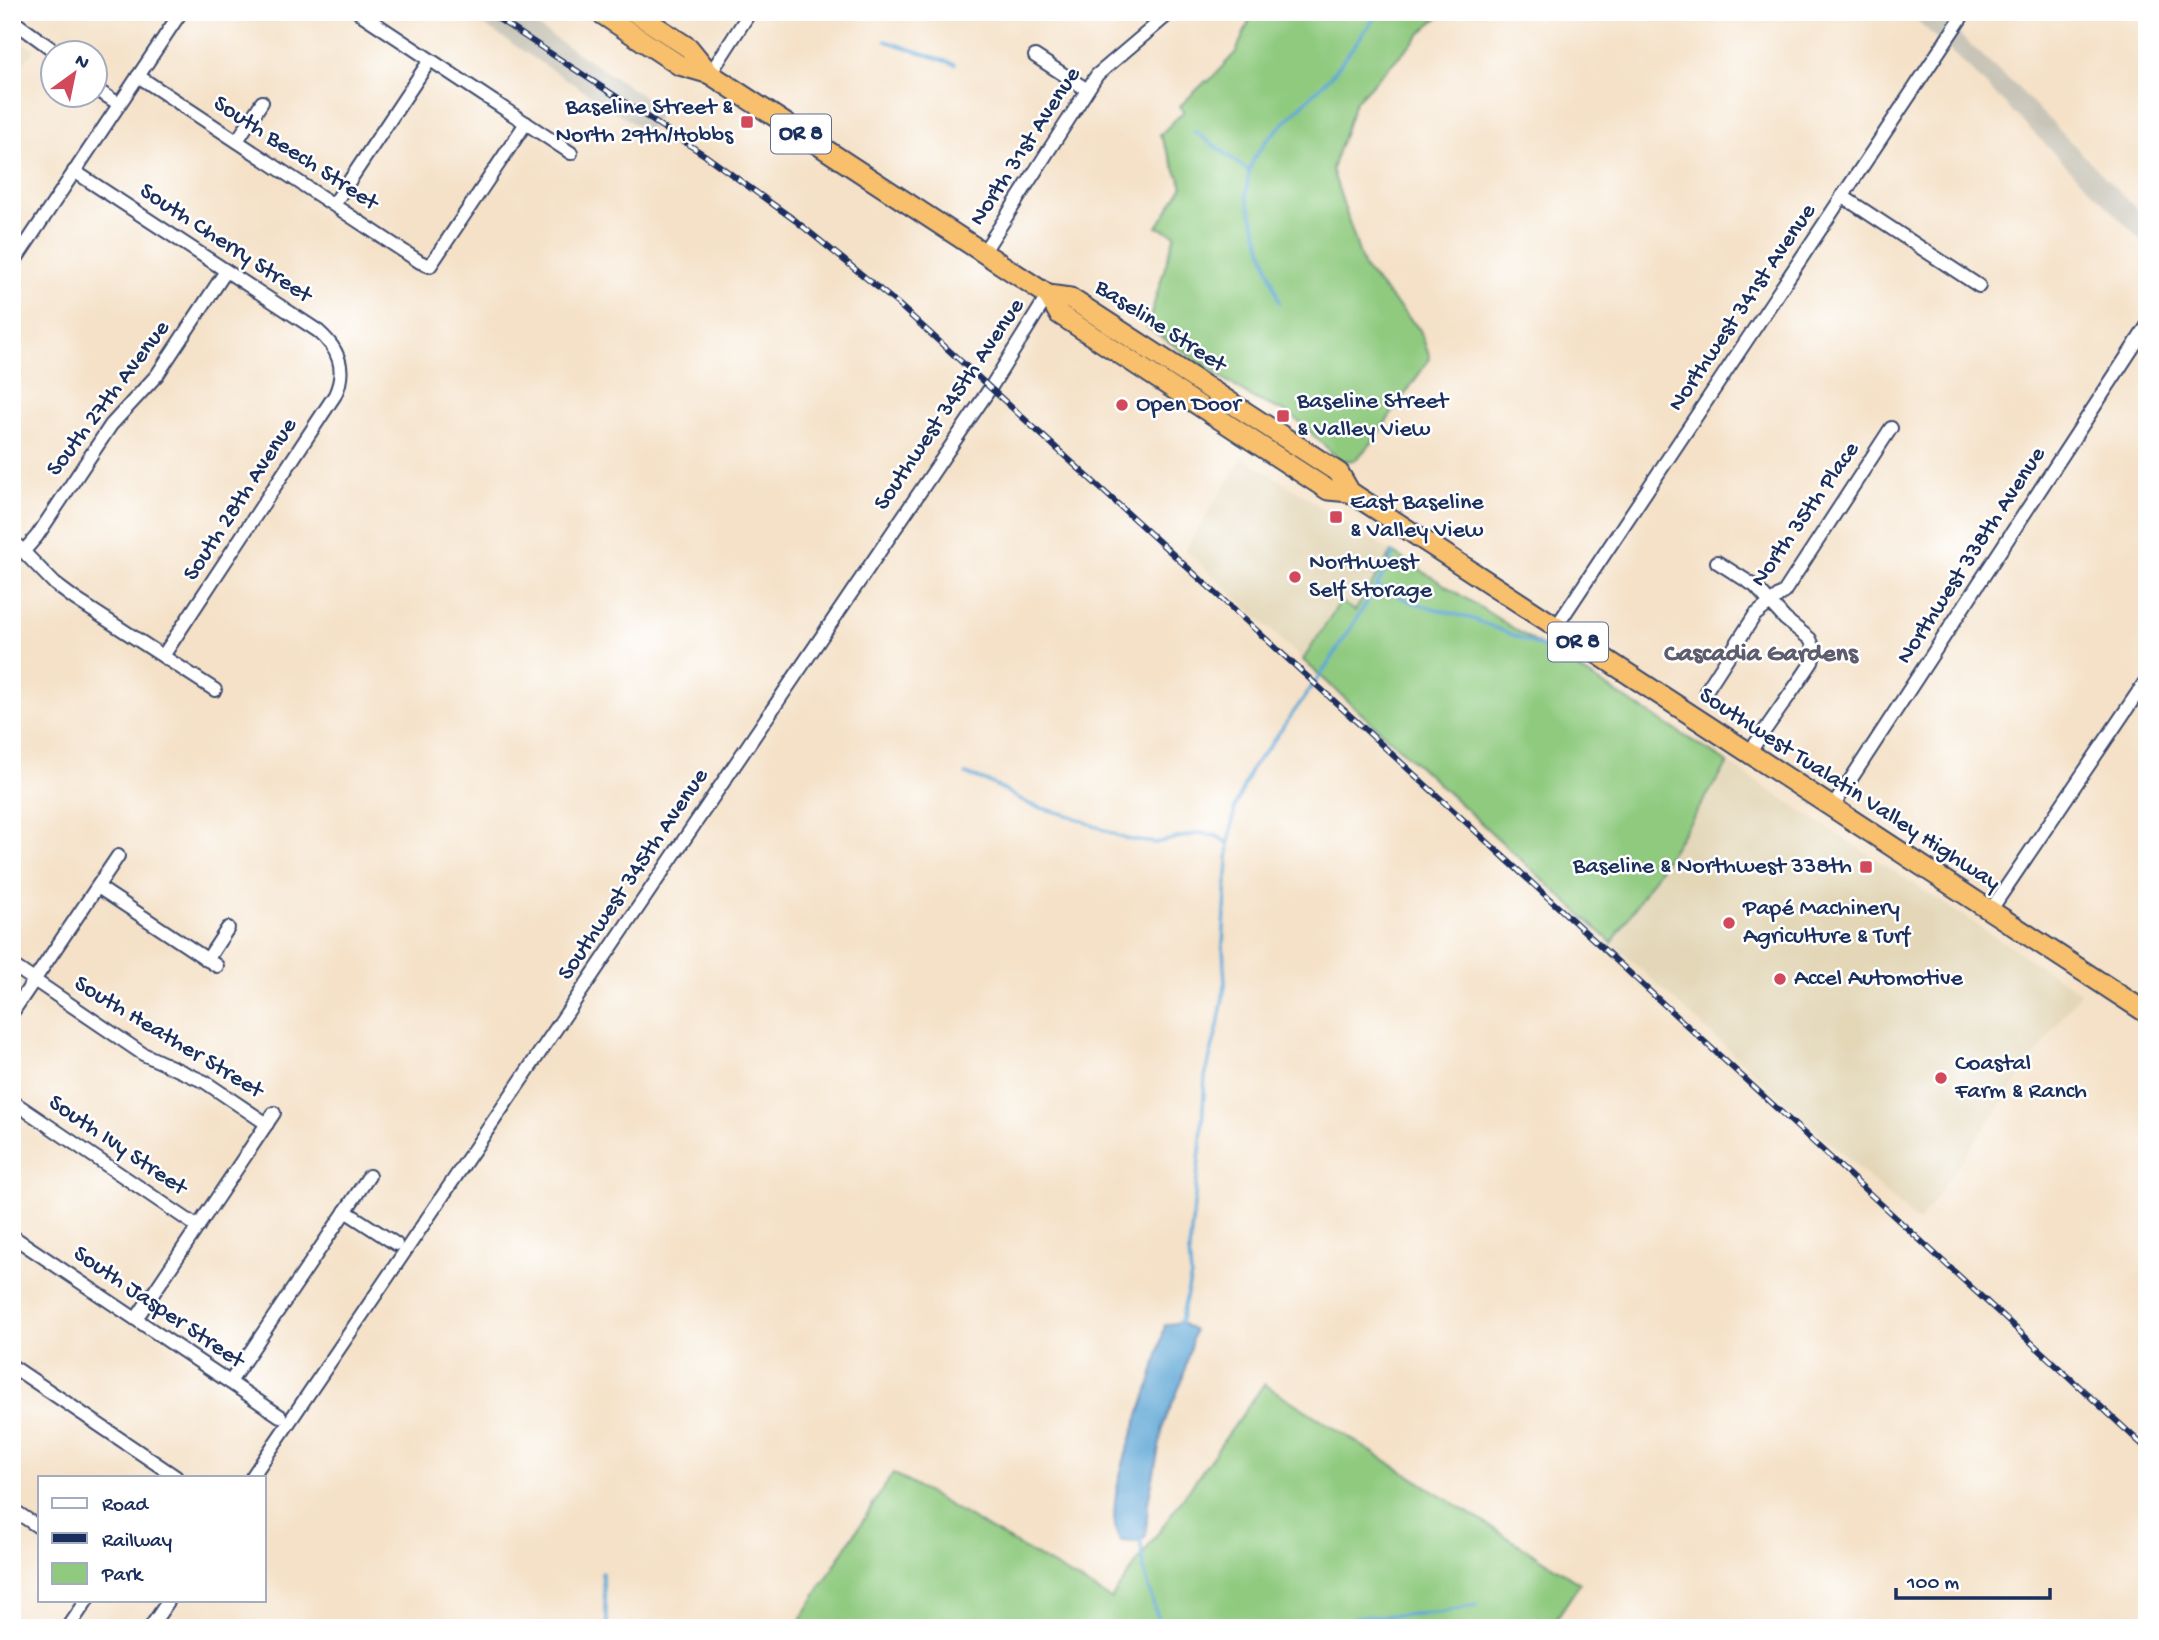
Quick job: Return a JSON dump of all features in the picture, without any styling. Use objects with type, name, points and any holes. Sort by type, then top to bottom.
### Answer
[{"type":"highway","name":"Baseline Street","points":[[598,12],[679,65],[710,74],[1048,295],[1070,298],[1339,473],[1350,492]]},
{"type":"highway","name":"Baseline Street","points":[[634,12],[689,48],[710,74]]},
{"type":"highway","name":"Southwest Tualatin Valley Highway","points":[[1350,492],[2147,1013]]},
{"type":"street","points":[[12,265],[181,12]]},
{"type":"street","points":[[358,12],[571,153]]},
{"type":"street","points":[[710,74],[750,12]]},
{"type":"street","name":"North 31st Avenue","points":[[983,253],[1086,89],[1097,75],[1171,12]]},
{"type":"street","name":"Northwest 341st Avenue","points":[[1556,627],[1965,12]]},
{"type":"street","points":[[12,20],[38,39]]},
{"type":"street","points":[[1035,56],[1086,89]]},
{"type":"street","points":[[334,204],[430,60]]},
{"type":"street","name":"South Beech Street","points":[[138,76],[420,262],[430,266],[526,123]]},
{"type":"street","points":[[108,97],[118,104]]},
{"type":"street","points":[[237,141],[261,102]]},
{"type":"street","name":"South Cherry Street","points":[[74,171],[318,331],[333,345],[340,363]]},
{"type":"street","points":[[1842,196],[1979,286]]},
{"type":"street","name":"South 27th Avenue","points":[[24,551],[37,536],[111,425],[158,375],[226,271]]},
{"type":"street","name":"Southwest 345th Avenue","points":[[253,1476],[990,387],[1048,295]]},
{"type":"street","name":"Northwest 338th Avenue","points":[[1832,808],[2147,326]]},
{"type":"street","name":"South 28th Avenue","points":[[163,656],[335,395],[342,374],[340,363]]},
{"type":"street","name":"North 35th Place","points":[[1706,691],[1755,615],[1784,592],[1891,428]]},
{"type":"street","points":[[12,540],[55,584],[215,690]]},
{"type":"street","points":[[1717,562],[1755,586],[1790,624],[1810,639],[1815,651],[1812,662],[1749,753]]},
{"type":"street","points":[[1990,911],[2147,679]]},
{"type":"street","points":[[12,1013],[118,856]]},
{"type":"street","points":[[98,887],[212,963],[228,928]]},
{"type":"street","name":"South Heather Street","points":[[12,965],[143,1054],[205,1082],[271,1118],[198,1227]]},
{"type":"street","name":"South Ivy Street","points":[[12,1101],[198,1227]]},
{"type":"street","points":[[230,1382],[369,1175]]},
{"type":"street","points":[[345,1211],[396,1244]]},
{"type":"street","points":[[136,1319],[198,1227]]},
{"type":"street","name":"South Jasper Street","points":[[12,1236],[280,1416]]},
{"type":"street","points":[[12,1366],[172,1476]]},
{"type":"street","points":[[12,1509],[38,1527]]},
{"type":"street","points":[[68,1628],[86,1602]]},
{"type":"street","points":[[150,1628],[168,1602]]},
{"type":"shaded area","points":[[464,12],[515,12],[663,109],[648,133]]},
{"type":"shaded area","points":[[1908,12],[1934,12],[2018,88],[2147,220],[2147,246],[1972,71]]},
{"type":"shaded area","points":[[12,36],[34,49],[12,82]]},
{"type":"shaded area","name":"Northwest Self Storage","points":[[1243,457],[1392,552],[1355,611],[1340,602],[1303,660],[1185,550]]},
{"type":"shaded area","points":[[1728,763],[2080,992],[1918,1223],[1612,943]]},
{"type":"green space","points":[[1253,12],[1447,12],[1431,23],[1355,102],[1332,169],[1364,268],[1420,330],[1430,358],[1370,445],[1355,460],[1341,461],[1292,415],[1251,397],[1147,327],[1175,234],[1157,227],[1183,186],[1160,135],[1184,111],[1180,106],[1208,82],[1236,52]]},
{"type":"green space","points":[[1392,552],[1728,763],[1612,943],[1303,660],[1340,602],[1355,611]]},
{"type":"green space","points":[[1264,1384],[1580,1583],[1550,1628],[795,1628],[893,1473],[1111,1599]]},
{"type":"water","points":[[1180,1322],[1194,1331],[1182,1381],[1164,1423],[1148,1503],[1146,1535],[1140,1542],[1121,1541],[1115,1527],[1114,1508],[1123,1463],[1150,1384],[1165,1325]]},
{"type":"waterway","points":[[1279,302],[1246,196],[1249,171],[1266,141],[1332,75],[1379,12]]},
{"type":"waterway","points":[[886,41],[955,64]]},
{"type":"waterway","points":[[1194,131],[1249,171]]},
{"type":"waterway","points":[[1180,1324],[1191,1276],[1189,1251],[1205,1077],[1225,985],[1223,945],[1229,844],[1235,807],[1252,767],[1328,664],[1377,586],[1394,553]]},
{"type":"waterway","points":[[1377,586],[1414,603],[1473,619],[1550,650]]},
{"type":"waterway","points":[[966,774],[991,783],[1031,805],[1071,816],[1126,839],[1155,843],[1200,833],[1217,836],[1229,844]]},
{"type":"waterway","points":[[1140,1538],[1144,1570],[1160,1628]]},
{"type":"waterway","points":[[602,1573],[608,1628]]},
{"type":"waterway","points":[[1333,1628],[1356,1617],[1439,1613],[1477,1605]]},
{"type":"railway","points":[[488,12],[706,156],[796,221],[898,304],[1356,721],[2147,1449]]},
{"type":"place","name":"Baseline Street & North 29th/Hobbs","points":[[747,122]]},
{"type":"place","name":"Open Door","points":[[1122,405]]},
{"type":"place","name":"Baseline Street & Valley View","points":[[1283,416]]},
{"type":"place","name":"East Baseline & Valley View","points":[[1336,517]]},
{"type":"place","name":"Northwest Self Storage","points":[[1295,577]]},
{"type":"place","name":"Baseline & Northwest 338th","points":[[1866,867]]},
{"type":"place","name":"Papé Machinery Agriculture & Turf","points":[[1729,923]]},
{"type":"place","name":"Accel Automotive","points":[[1780,979]]},
{"type":"place","name":"Coastal Farm & Ranch","points":[[1941,1078]]},
{"type":"district","name":"Cascadia Gardens","points":[[1761,655]]}]
